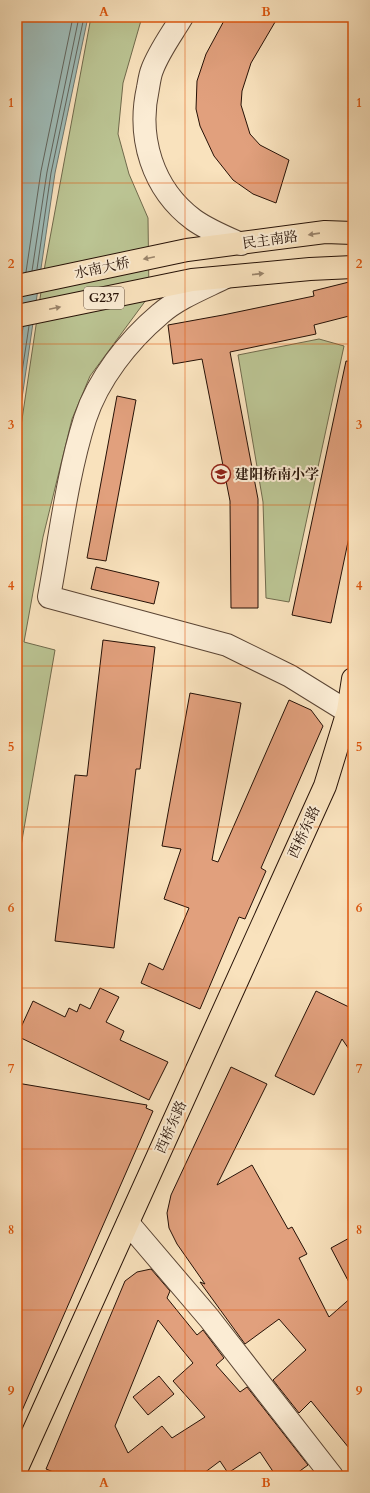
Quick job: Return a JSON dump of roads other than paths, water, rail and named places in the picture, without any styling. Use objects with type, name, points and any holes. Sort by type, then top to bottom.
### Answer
[{"type":"main road","name":"民主南路","points":[[187,250],[325,232],[353,233]]},
{"type":"main road","name":"水南大桥","points":[[17,286],[187,250]]},
{"type":"main road","name":"G237","points":[[17,316],[192,280],[310,268],[353,267]]},
{"type":"main road","name":"西桥东路","points":[[17,1468],[325,786],[351,708],[353,679]]},
{"type":"street","points":[[182,17],[152,70],[144,107],[145,138],[148,153],[158,180],[174,202],[199,223],[241,244]]},
{"type":"street","points":[[227,277],[161,313],[137,336],[115,362],[101,386],[86,418],[74,464],[49,597],[227,645],[351,708]]},
{"type":"street","points":[[128,1223],[209,1318],[332,1476]]},
{"type":"water","points":[[17,17],[88,17],[55,173],[17,432]]},
{"type":"place","name":"建阳桥南小学","points":[[221,474]]}]
